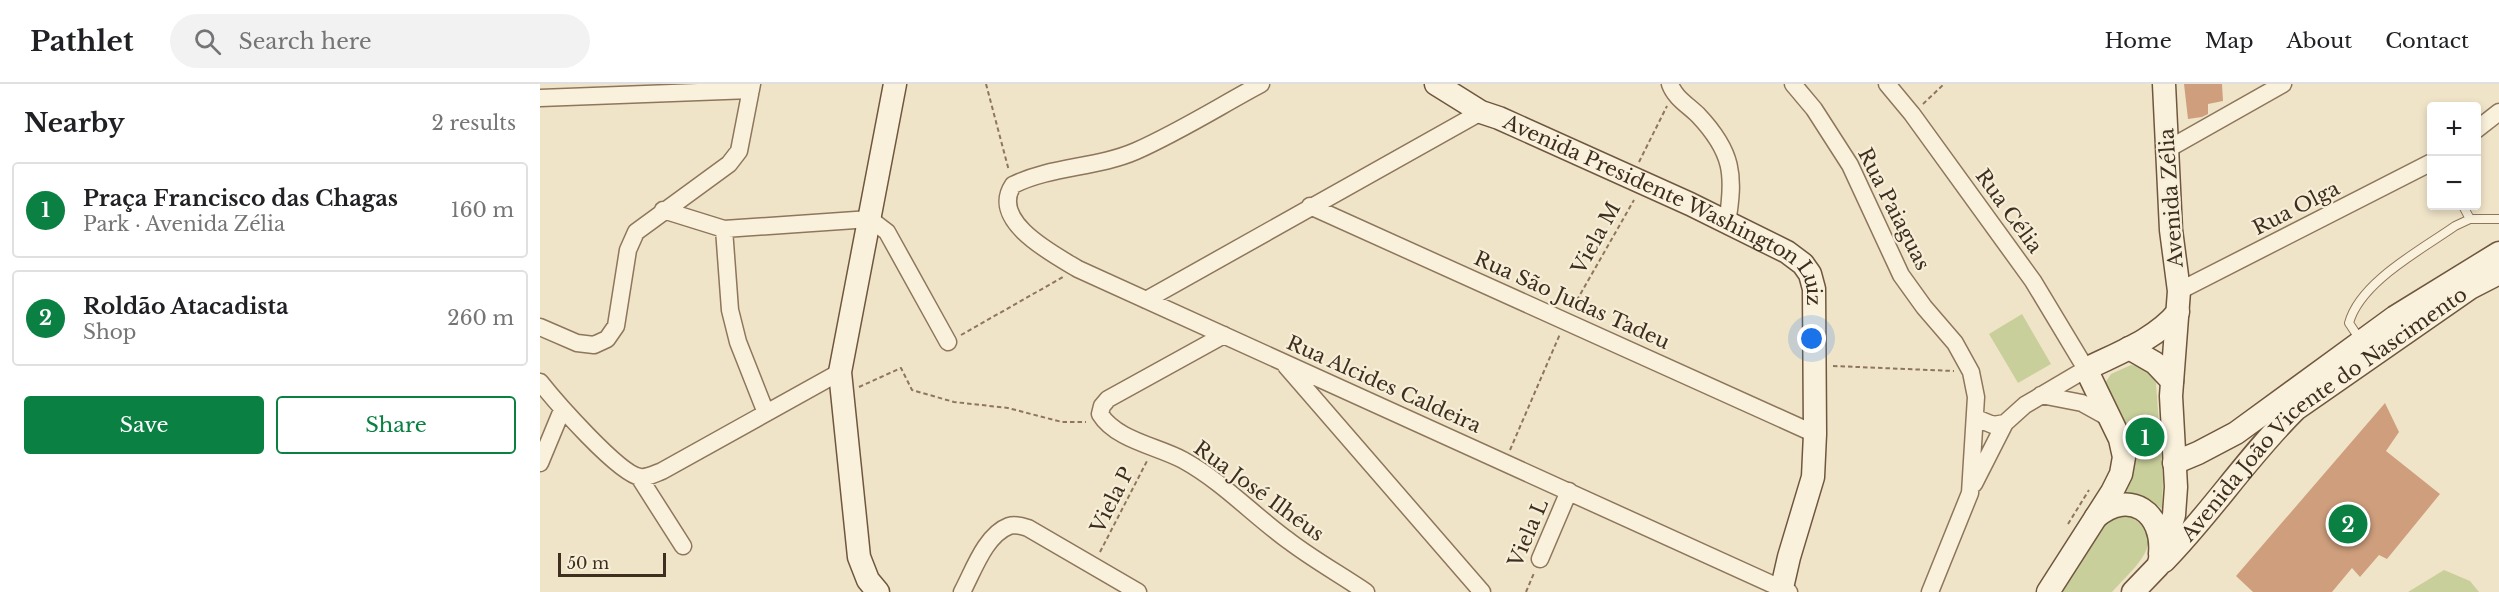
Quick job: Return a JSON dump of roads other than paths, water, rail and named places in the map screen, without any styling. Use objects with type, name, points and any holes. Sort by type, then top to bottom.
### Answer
[{"type":"street","points":[[878,592],[868,580],[859,557],[841,383],[895,84]]},
{"type":"street","name":"Rua Alcides Caldeira","points":[[1261,84],[1136,151],[1112,159],[1027,178],[1013,185],[1007,200],[1009,213],[1040,246],[1078,269],[1784,590]]},
{"type":"street","name":"Avenida Presidente Washington Luiz","points":[[1437,84],[1481,112],[1634,179],[1787,252],[1807,269],[1814,289],[1816,365],[1813,477],[1784,590]]},
{"type":"street","name":"Rua Paiaguas","points":[[1793,84],[1814,110],[1850,165],[1901,275],[1924,307],[1955,343],[1971,372],[1976,397],[1976,418],[1970,493],[1930,592]]},
{"type":"street","name":"Rua Célia","points":[[1887,84],[1912,114],[2033,281],[2086,369]]},
{"type":"street","name":"Avenida Zélia","points":[[2164,84],[2171,230],[2179,302],[2172,381]]},
{"type":"street","points":[[2168,148],[2283,84]]},
{"type":"street","points":[[540,98],[565,90],[751,87],[740,151],[729,164],[663,210],[636,232],[628,250],[616,326],[607,339],[594,345],[577,343],[540,327]]},
{"type":"street","points":[[1672,88],[1704,122],[1726,154],[1731,172],[1732,190],[1727,223]]},
{"type":"street","points":[[1146,300],[1481,112]]},
{"type":"street","points":[[2481,126],[2499,112]]},
{"type":"street","name":"Rua Olga","points":[[2179,302],[2427,165]]},
{"type":"street","name":"Rua São Judas Tadeu","points":[[1310,206],[1815,434]]},
{"type":"street","points":[[663,210],[724,229],[870,219],[887,232],[948,342]]},
{"type":"street","points":[[724,229],[730,310],[738,342],[766,413]]},
{"type":"street","name":"Avenida João Vicente do Nascimento","points":[[2174,463],[2236,433],[2395,317],[2499,254]]},
{"type":"street","name":"Avenida João Vicente do Nascimento","points":[[2133,592],[2192,531],[2279,426],[2296,409],[2470,288],[2499,273]]},
{"type":"street","points":[[1970,493],[2005,423],[2025,405],[2041,395],[2166,327],[2179,302]]},
{"type":"street","name":"Rua José Ilhéus","points":[[1224,335],[1108,399],[1102,406],[1100,414],[1105,423],[1183,460],[1219,484],[1289,541],[1366,592]]},
{"type":"street","points":[[2129,348],[2155,363],[2172,381],[2171,417],[2174,463],[2167,523],[2158,566]]},
{"type":"street","points":[[1282,361],[1482,592]]},
{"type":"street","points":[[2048,592],[2112,492],[2121,474],[2124,457],[2120,439],[2086,369]]},
{"type":"street","points":[[540,382],[562,410],[618,464],[639,477],[683,546]]},
{"type":"street","points":[[639,477],[662,471],[766,413],[841,383]]},
{"type":"street","points":[[1333,420],[1332,407],[1345,394],[1353,393]]},
{"type":"street","points":[[2041,395],[2082,403],[2109,418]]},
{"type":"street","points":[[540,463],[562,410]]},
{"type":"street","points":[[1976,418],[1992,425],[2005,423]]},
{"type":"street","name":"Viela L","points":[[1540,559],[1569,491]]},
{"type":"street","points":[[2091,522],[2112,506],[2122,503],[2138,506],[2167,523]]},
{"type":"street","points":[[962,592],[987,546],[994,537],[1010,526],[1028,528],[1138,592]]},
{"type":"lane","points":[[2465,210],[2470,219]]},
{"type":"lane","points":[[2362,341],[2349,323],[2352,311],[2374,284],[2455,226],[2470,219],[2499,219]]},
{"type":"place","name":"Praça Francisco das Chagas","points":[[2145,437]]},
{"type":"place","name":"Roldão Atacadista","points":[[2348,524]]}]
